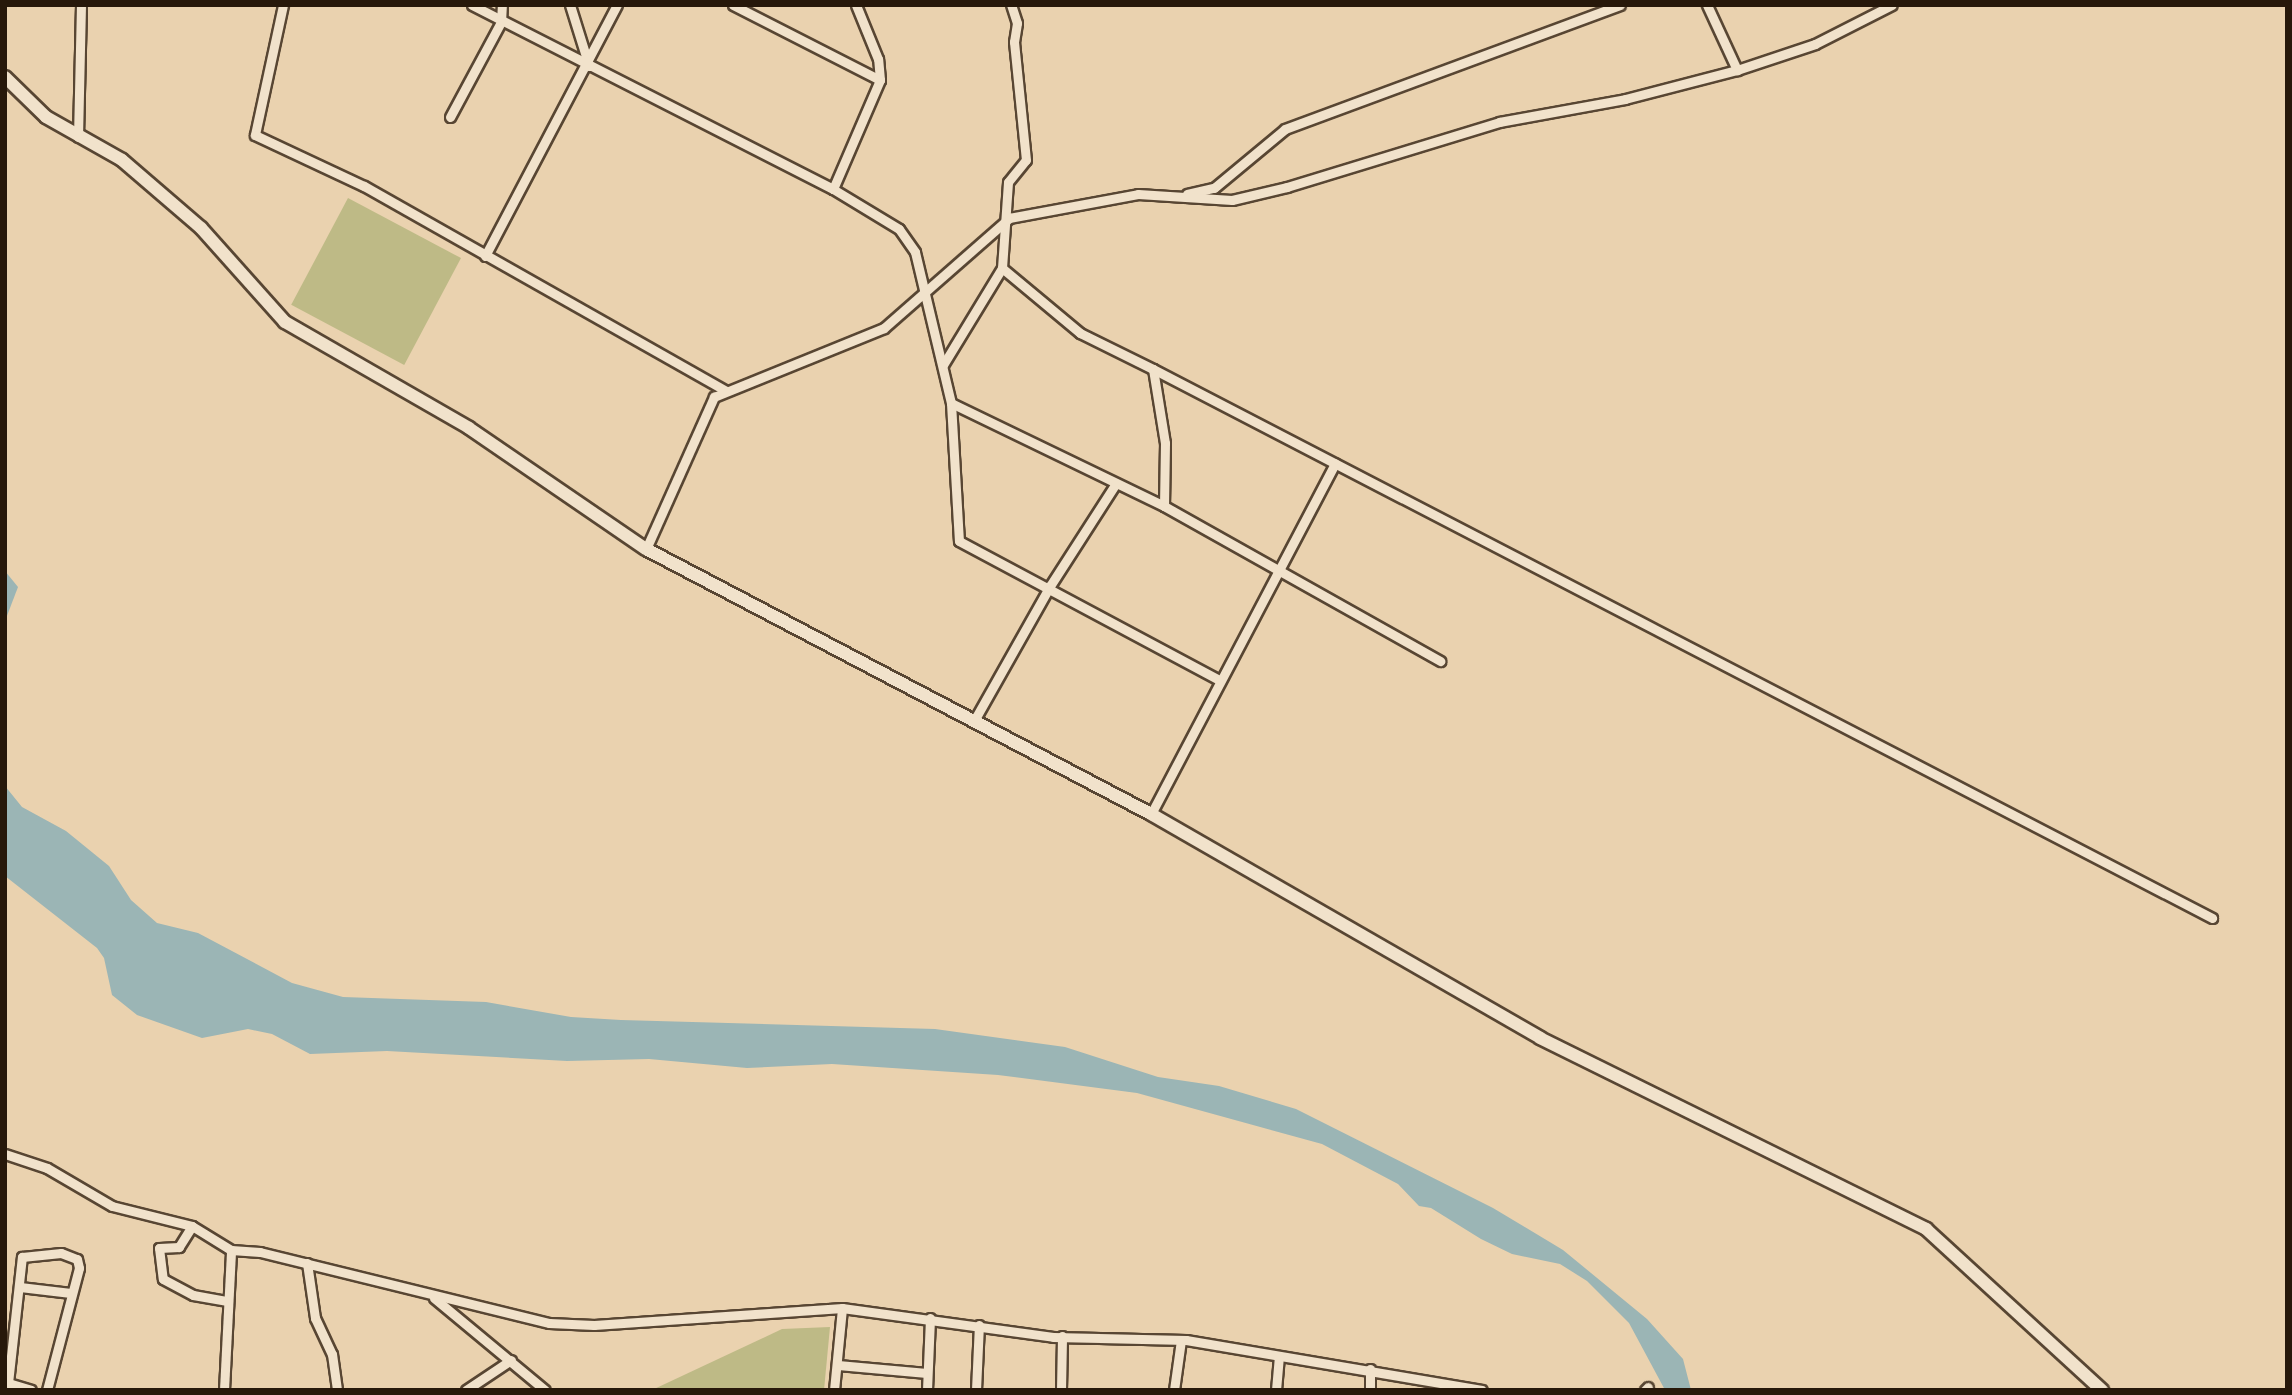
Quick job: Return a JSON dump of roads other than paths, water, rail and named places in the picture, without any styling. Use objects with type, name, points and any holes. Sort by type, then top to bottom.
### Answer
[{"type":"street","points":[[78,137],[81,5]]},
{"type":"street","points":[[283,5],[256,135],[364,186],[725,390]]},
{"type":"street","points":[[472,5],[833,189],[911,241],[927,295],[951,403],[959,541],[1050,586],[1219,680]]},
{"type":"street","points":[[450,117],[501,22],[502,5]]},
{"type":"street","points":[[570,5],[589,66]]},
{"type":"street","points":[[485,256],[589,66],[617,5]]},
{"type":"street","points":[[733,5],[880,80]]},
{"type":"street","points":[[833,189],[880,80],[878,59],[856,5]]},
{"type":"street","points":[[943,365],[1002,268],[1009,218],[1009,182],[1026,160],[1014,42],[1017,23],[1011,5]]},
{"type":"street","points":[[1176,197],[1214,188],[1285,129],[1620,5]]},
{"type":"street","points":[[1707,5],[1737,70]]},
{"type":"street","points":[[646,549],[714,397],[725,390],[844,348],[884,328],[927,295],[1009,218],[1138,194],[1232,200],[1499,122],[1625,99],[1737,70],[1815,44],[1892,5]]},
{"type":"street","points":[[5,77],[46,117],[122,160],[201,228],[285,322],[448,415],[646,549],[975,719],[1151,814],[1540,1038],[1926,1229],[2102,1390]]},
{"type":"street","points":[[1002,268],[1080,333],[2212,918]]},
{"type":"street","points":[[1153,369],[1165,443],[1164,506]]},
{"type":"street","points":[[951,403],[1164,506],[1279,568],[1440,661]]},
{"type":"street","points":[[1151,814],[1335,463]]},
{"type":"street","points":[[975,719],[1050,586],[1116,483]]},
{"type":"street","points":[[5,1154],[47,1168],[112,1206],[192,1226],[231,1250],[307,1263],[432,1297],[550,1323],[594,1325],[842,1308],[1062,1336],[1181,1340],[1370,1369],[1482,1390]]},
{"type":"street","points":[[192,1226],[179,1247],[159,1248],[161,1274],[166,1282],[193,1295],[227,1301]]},
{"type":"street","points":[[224,1390],[231,1250]]},
{"type":"street","points":[[31,1390],[7,1383],[23,1255],[61,1253],[77,1259],[47,1390]]},
{"type":"street","points":[[307,1263],[315,1318],[332,1354],[337,1390]]},
{"type":"street","points":[[20,1287],[71,1293]]},
{"type":"street","points":[[432,1297],[545,1390]]},
{"type":"street","points":[[834,1390],[842,1308]]},
{"type":"street","points":[[927,1390],[930,1318]]},
{"type":"street","points":[[975,1390],[979,1325]]},
{"type":"street","points":[[1061,1390],[1062,1336]]},
{"type":"street","points":[[1174,1390],[1181,1340]]},
{"type":"street","points":[[1276,1390],[1279,1357]]},
{"type":"street","points":[[466,1390],[511,1360]]},
{"type":"street","points":[[838,1365],[927,1374]]},
{"type":"street","points":[[1370,1369],[1370,1390]]},
{"type":"water","points":[[5,571],[18,587],[5,621]]},
{"type":"water","points":[[5,786],[22,807],[66,831],[109,866],[131,900],[157,923],[198,933],[292,983],[343,997],[486,1002],[571,1017],[621,1020],[935,1029],[1065,1047],[1158,1077],[1219,1086],[1296,1109],[1493,1208],[1563,1250],[1647,1319],[1683,1359],[1691,1390],[1665,1390],[1629,1323],[1587,1281],[1560,1264],[1512,1254],[1481,1239],[1431,1208],[1419,1206],[1398,1184],[1322,1144],[1137,1093],[998,1075],[832,1064],[747,1068],[649,1059],[567,1061],[387,1051],[310,1054],[272,1034],[248,1029],[202,1038],[137,1015],[112,995],[104,958],[97,948],[5,876]]}]
